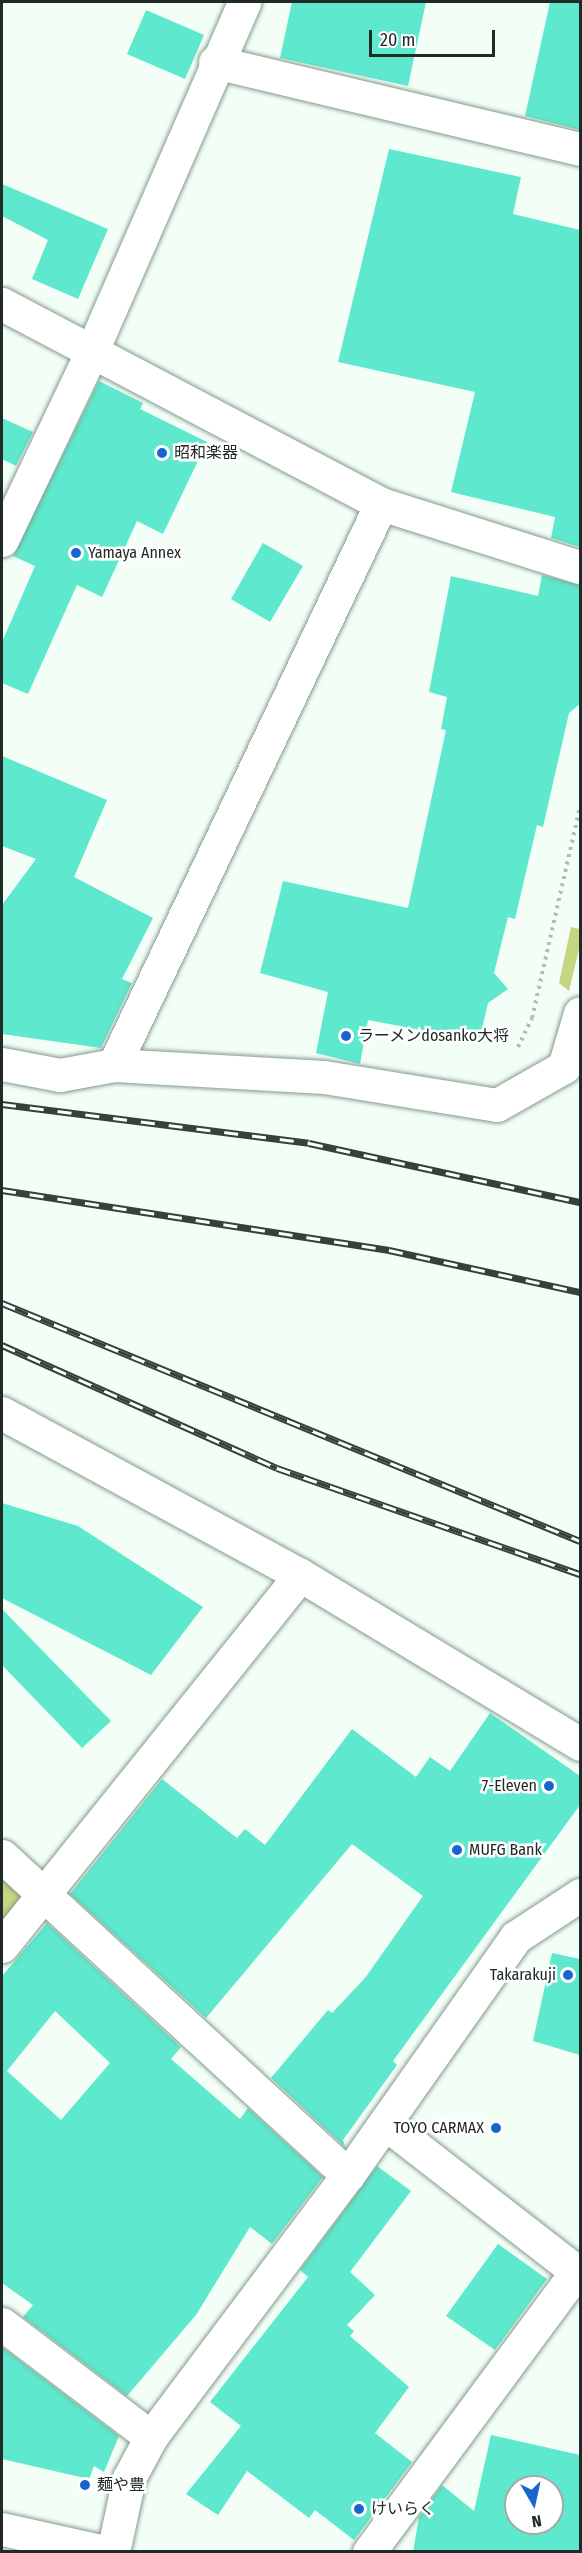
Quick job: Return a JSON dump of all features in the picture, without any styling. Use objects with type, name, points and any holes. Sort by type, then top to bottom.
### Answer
[{"type":"street","points":[[2,540],[91,352],[215,62],[244,2]]},
{"type":"street","points":[[215,62],[580,149]]},
{"type":"street","points":[[2,304],[381,504],[580,567]]},
{"type":"street","points":[[114,1065],[381,504]]},
{"type":"street","points":[[2,1064],[60,1075],[114,1065],[324,1077],[497,1105],[564,1067],[580,1013]]},
{"type":"street","points":[[2,1413],[300,1575],[580,1744]]},
{"type":"street","points":[[2,1946],[300,1575]]},
{"type":"street","points":[[2,1856],[42,1898],[348,2175]]},
{"type":"street","points":[[114,2552],[129,2478],[150,2437],[348,2175],[516,1937],[580,1895]]},
{"type":"street","points":[[369,2552],[578,2273],[385,2123]]},
{"type":"street","points":[[2,2325],[150,2437]]},
{"type":"street","points":[[2,2529],[105,2552]]},
{"type":"path","points":[[512,1060],[532,1018],[580,807]]},
{"type":"green space","points":[[571,927],[580,929],[580,945],[569,991],[559,983]]},
{"type":"green space","points":[[2,1868],[31,1898],[2,1933]]},
{"type":"building","points":[[292,2],[426,2],[408,86],[280,58]]},
{"type":"building","points":[[550,2],[580,2],[580,130],[525,116]]},
{"type":"building","points":[[146,10],[204,35],[185,79],[127,54]]},
{"type":"building","points":[[389,149],[521,177],[513,214],[580,230],[580,547],[551,538],[555,517],[451,492],[475,392],[338,362]]},
{"type":"building","points":[[2,184],[108,229],[78,299],[32,279],[48,240],[2,216]]},
{"type":"building","points":[[99,381],[143,403],[140,409],[207,442],[163,534],[137,521],[102,597],[77,585],[28,694],[2,683],[2,642],[35,566],[13,556]]},
{"type":"building","points":[[2,418],[33,432],[16,466],[2,459]]},
{"type":"building","points":[[263,543],[303,566],[270,622],[231,599]]},
{"type":"building","points":[[542,575],[580,585],[580,704],[569,713],[543,827],[537,825],[515,919],[508,917],[494,973],[508,989],[488,1003],[479,1041],[368,1020],[360,1064],[316,1053],[328,992],[260,973],[283,881],[408,908],[446,730],[441,729],[447,697],[429,692],[451,576],[538,596]]},
{"type":"building","points":[[2,756],[107,800],[74,877],[153,918],[122,979],[132,983],[101,1048],[2,1034],[2,905],[36,859],[2,846]]},
{"type":"building","points":[[2,1503],[78,1526],[203,1607],[151,1675],[2,1598]]},
{"type":"building","points":[[2,1609],[111,1721],[82,1748],[2,1665]]},
{"type":"building","points":[[490,1713],[580,1776],[580,1805],[393,2061],[397,2065],[343,2140],[345,2147],[271,2078],[328,2010],[332,2013],[365,1978],[423,1896],[352,1844],[206,2018],[70,1894],[162,1779],[237,1838],[245,1829],[265,1845],[352,1729],[416,1777],[430,1757],[450,1771]]},
{"type":"building","points":[[47,1923],[181,2047],[171,2059],[240,2119],[248,2108],[323,2177],[272,2244],[250,2227],[196,2315],[127,2396],[23,2317],[33,2305],[2,2283],[2,1976]],"holes":[[[55,2011],[110,2063],[61,2120],[7,2071]]]},
{"type":"building","points":[[552,1953],[580,1959],[580,2055],[533,2041]]},
{"type":"building","points":[[377,2166],[411,2191],[350,2272],[375,2295],[347,2325],[354,2331],[350,2336],[409,2387],[375,2433],[412,2462],[354,2540],[315,2510],[309,2518],[247,2471],[218,2515],[186,2494],[241,2426],[210,2402],[308,2277],[300,2270]]},
{"type":"building","points":[[498,2244],[547,2279],[495,2350],[446,2316]]},
{"type":"building","points":[[2,2347],[119,2436],[104,2472],[94,2466],[89,2479],[2,2459]]},
{"type":"building","points":[[491,2435],[580,2455],[580,2552],[413,2552],[419,2517],[442,2485],[474,2511]]},
{"type":"railway","points":[[2,1104],[309,1143],[580,1202]]},
{"type":"railway","points":[[2,1190],[389,1250],[580,1292]]},
{"type":"railway","points":[[2,1303],[580,1541]]},
{"type":"railway","points":[[2,1345],[277,1468],[580,1574]]},
{"type":"place","name":"昭和楽器","points":[[162,453]]},
{"type":"place","name":"Yamaya Annex","points":[[76,553]]},
{"type":"place","name":"ラーメンdosanko大将","points":[[346,1036]]},
{"type":"place","name":"7-Eleven","points":[[549,1786]]},
{"type":"place","name":"MUFG Bank","points":[[457,1850]]},
{"type":"place","name":"Takarakuji","points":[[568,1975]]},
{"type":"place","name":"TOYO CARMAX","points":[[496,2128]]},
{"type":"place","name":"麺や豊","points":[[85,2485]]},
{"type":"place","name":"けいらく","points":[[359,2509]]}]
